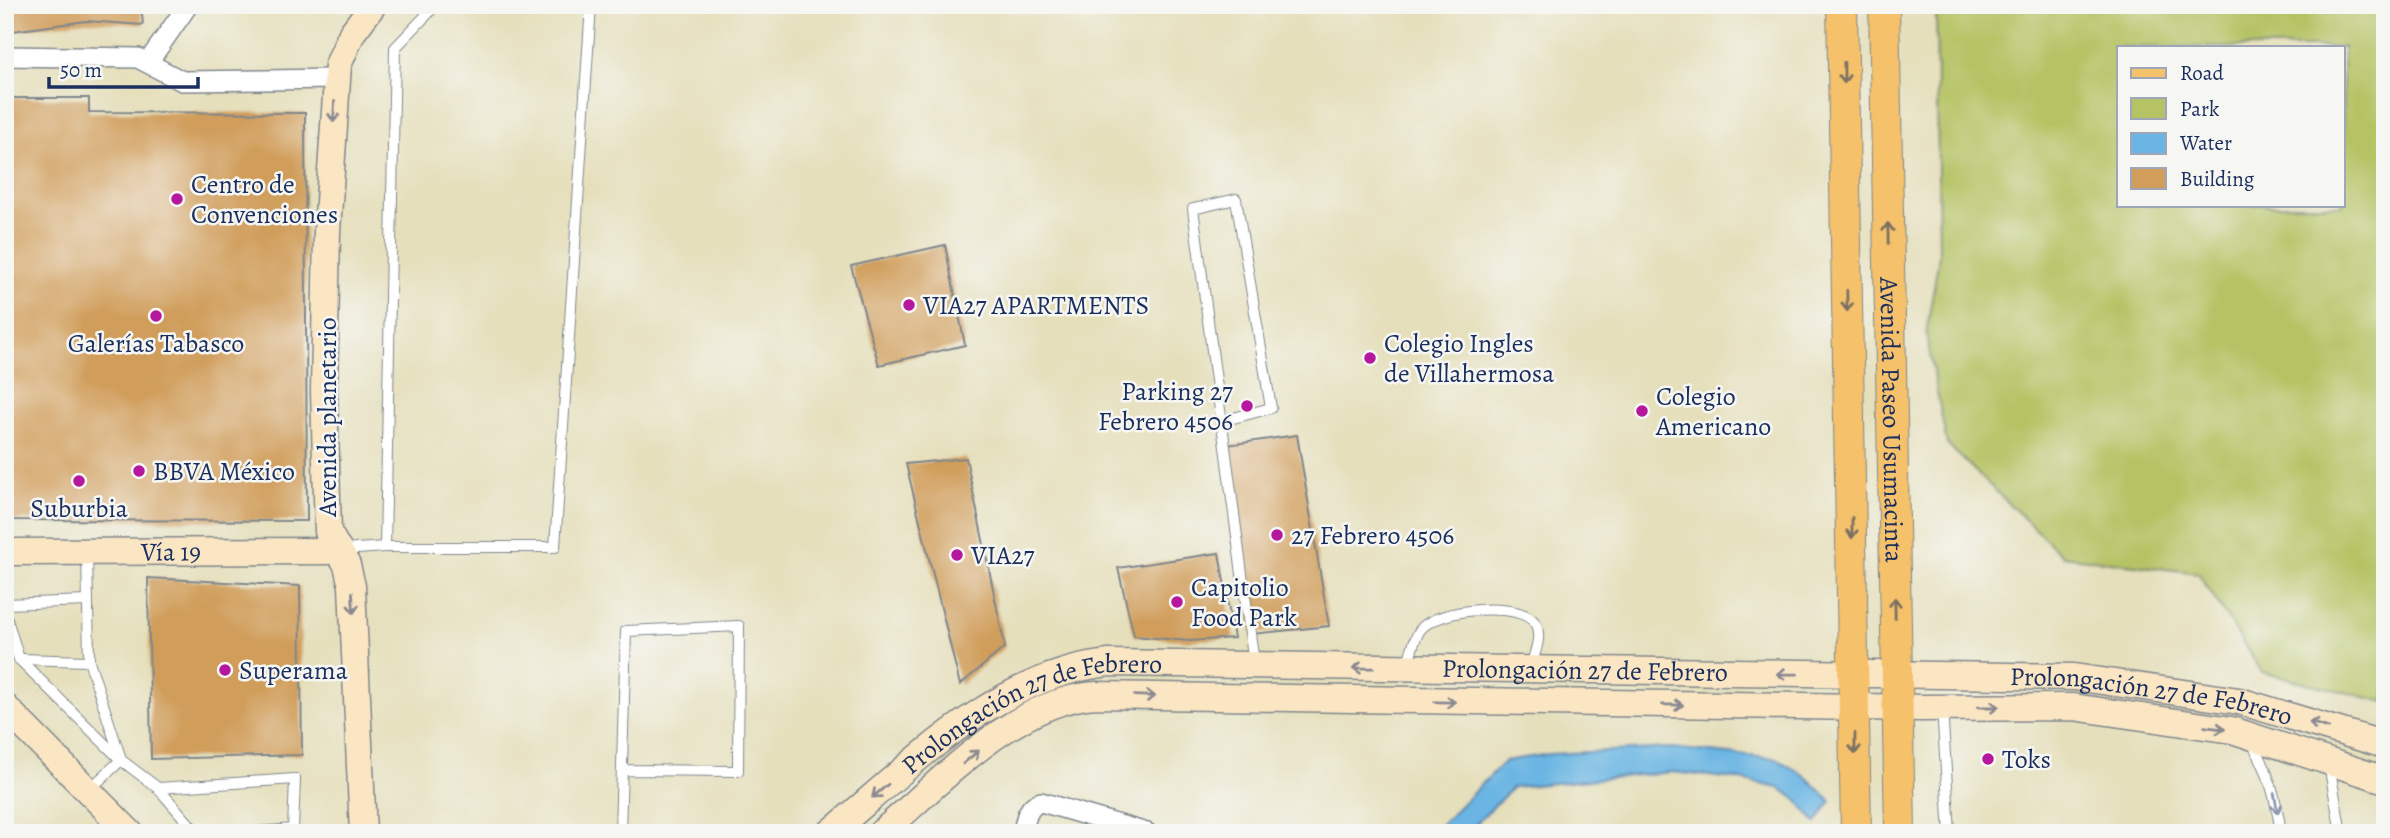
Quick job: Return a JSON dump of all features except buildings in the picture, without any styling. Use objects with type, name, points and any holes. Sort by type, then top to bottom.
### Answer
[{"type":"main road","name":"Avenida planetario","points":[[363,833],[352,586],[347,565],[334,544],[324,391],[327,232],[336,79],[347,43],[373,5]]},
{"type":"main road","name":"Avenida Paseo Usumacinta","points":[[1842,5],[1856,833]]},
{"type":"main road","name":"Avenida Paseo Usumacinta","points":[[1884,5],[1900,833]]},
{"type":"main road","name":"Vía 19","points":[[5,536],[334,544]]},
{"type":"main road","name":"Vía 19","points":[[5,552],[334,544]]},
{"type":"main road","name":"Prolongación 27 de Febrero","points":[[840,830],[960,727],[1014,692],[1054,673],[1108,663],[2088,679],[2239,701],[2385,745]]},
{"type":"main road","name":"Prolongación 27 de Febrero","points":[[881,833],[1014,724],[1058,701],[1076,696],[1942,708],[2073,707],[2232,730],[2385,780]]},
{"type":"main road","points":[[5,707],[130,833]]},
{"type":"main road","points":[[89,790],[104,812],[110,833]]},
{"type":"street","points":[[149,61],[188,5]]},
{"type":"street","points":[[5,56],[132,57],[149,61],[182,81],[336,79]]},
{"type":"street","points":[[1023,833],[1029,811],[1034,804],[1041,802],[1147,833]]},
{"type":"lane","points":[[385,547],[395,48],[436,5]]},
{"type":"lane","points":[[334,544],[385,547],[555,547],[591,5]]},
{"type":"lane","points":[[1222,421],[1271,408],[1236,199],[1193,209],[1255,667]]},
{"type":"lane","points":[[87,552],[89,661],[121,760]]},
{"type":"lane","points":[[5,604],[88,601]]},
{"type":"lane","points":[[1406,669],[1420,629],[1435,618],[1497,609],[1521,612],[1535,622],[1539,638],[1530,671]]},
{"type":"lane","points":[[5,613],[19,659],[121,760],[158,788],[197,833]]},
{"type":"lane","points":[[620,833],[626,631],[739,626],[738,771],[622,770]]},
{"type":"lane","points":[[19,659],[89,661]]},
{"type":"lane","points":[[1942,708],[1950,833]]},
{"type":"lane","points":[[2248,735],[2269,774],[2281,833]]},
{"type":"lane","points":[[89,790],[121,760]]},
{"type":"lane","points":[[2329,763],[2340,833]]},
{"type":"lane","points":[[158,788],[295,779],[293,829],[244,833]]},
{"type":"green space","points":[[1936,5],[2385,5],[2385,702],[2262,672],[2198,573],[2063,556],[1947,444],[1926,334],[1939,256]]},
{"type":"water","points":[[1671,748],[1777,759],[1804,775],[1831,801],[1816,823],[1796,799],[1779,788],[1736,779],[1672,772],[1513,787],[1467,833],[1433,833],[1505,761],[1549,754]]},
{"type":"place","name":"Centro de Convenciones","points":[[177,199]]},
{"type":"place","name":"VIA27 APARTMENTS","points":[[909,305]]},
{"type":"place","name":"Galerías Tabasco","points":[[156,316]]},
{"type":"place","name":"Colegio Ingles de Villahermosa","points":[[1370,358]]},
{"type":"place","name":"Parking 27 Febrero 4506","points":[[1247,406]]},
{"type":"place","name":"Colegio Americano","points":[[1642,411]]},
{"type":"place","name":"BBVA México","points":[[139,471]]},
{"type":"place","name":"Suburbia","points":[[79,481]]},
{"type":"place","name":"27 Febrero 4506","points":[[1277,535]]},
{"type":"place","name":"VIA27","points":[[957,555]]},
{"type":"place","name":"Capitolio Food Park","points":[[1177,602]]},
{"type":"place","name":"Superama","points":[[225,670]]},
{"type":"place","name":"Toks","points":[[1988,759]]}]
